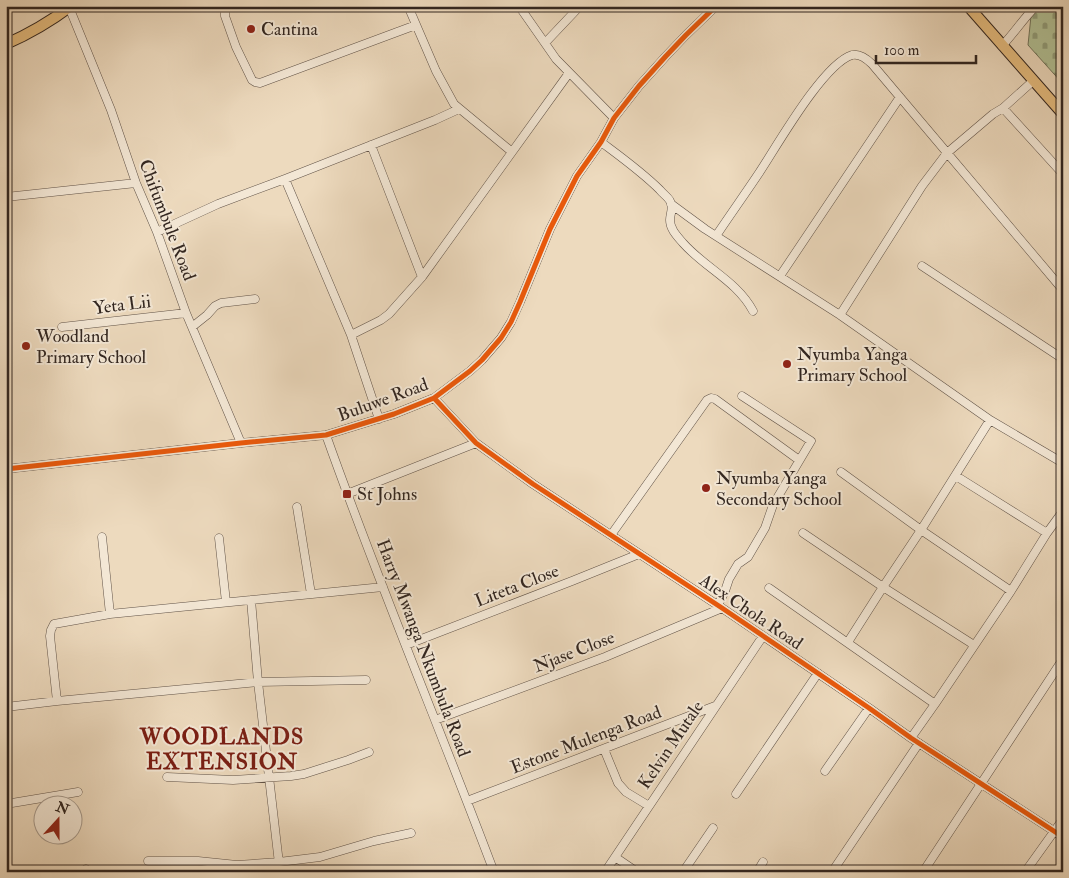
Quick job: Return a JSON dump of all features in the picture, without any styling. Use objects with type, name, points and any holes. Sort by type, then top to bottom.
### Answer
[{"type":"main road","points":[[968,6],[1063,114]]},
{"type":"main road","points":[[6,44],[30,33],[70,7]]},
{"type":"street","points":[[227,6],[225,16],[236,46],[252,80],[258,83],[416,25]]},
{"type":"street","points":[[408,6],[451,100],[459,109],[512,152]]},
{"type":"street","points":[[519,6],[556,59],[614,118]]},
{"type":"street","points":[[545,43],[580,6]]},
{"type":"street","name":"Buluwe Road","points":[[6,469],[326,434],[379,419],[434,398],[470,371],[500,338],[511,322],[550,229],[578,176],[601,142],[614,118],[666,56],[716,6]]},
{"type":"street","points":[[1002,46],[1036,6]]},
{"type":"street","name":"Chifumbule Road","points":[[70,7],[111,110],[136,183],[186,313],[240,442]]},
{"type":"street","points":[[716,236],[814,91],[841,61],[856,54],[865,57],[872,64],[1063,290]]},
{"type":"street","points":[[351,335],[389,314],[422,278],[569,73]]},
{"type":"street","points":[[840,315],[922,186],[947,153],[1033,81]]},
{"type":"street","points":[[780,276],[900,96]]},
{"type":"street","points":[[1003,108],[1063,174]]},
{"type":"street","points":[[156,232],[218,204],[459,109]]},
{"type":"street","points":[[601,142],[650,180],[671,204],[716,236],[840,315],[990,420],[1063,463]]},
{"type":"street","points":[[371,145],[422,278]]},
{"type":"street","points":[[285,179],[351,335],[379,419]]},
{"type":"street","points":[[6,197],[136,183]]},
{"type":"street","points":[[671,204],[670,222],[672,230],[691,251],[737,289],[754,312]]},
{"type":"street","points":[[922,266],[1063,359]]},
{"type":"street","points":[[192,327],[215,306],[221,303],[255,299]]},
{"type":"street","name":"Yeta Lii","points":[[62,327],[186,313]]},
{"type":"street","points":[[720,607],[729,579],[738,564],[748,556],[765,528],[773,505],[811,441],[742,396]]},
{"type":"street","name":"Alex Chola Road","points":[[434,398],[476,443],[534,484],[720,607],[919,743],[1063,837]]},
{"type":"street","points":[[611,535],[707,400],[712,398],[799,460]]},
{"type":"street","points":[[848,642],[956,476],[990,420]]},
{"type":"street","name":"Harry Mwanga Nkumbula Road","points":[[326,434],[382,587],[494,872]]},
{"type":"street","points":[[347,494],[476,443]]},
{"type":"street","points":[[841,472],[921,530],[1011,590]]},
{"type":"street","points":[[956,476],[1047,534]]},
{"type":"street","points":[[297,507],[311,594]]},
{"type":"street","points":[[912,738],[1063,511]]},
{"type":"street","points":[[803,533],[974,645]]},
{"type":"street","points":[[102,538],[110,614]]},
{"type":"street","points":[[219,538],[226,602]]},
{"type":"street","name":"Liteta Close","points":[[406,645],[638,554]]},
{"type":"street","points":[[57,700],[50,636],[53,625],[110,614],[382,587]]},
{"type":"street","points":[[769,588],[935,704]]},
{"type":"street","points":[[251,600],[258,682],[280,872]]},
{"type":"street","name":"Njase Close","points":[[435,720],[605,657],[720,607]]},
{"type":"street","name":"Kelvin Mutale","points":[[605,872],[763,636]]},
{"type":"street","points":[[923,872],[1063,659]]},
{"type":"street","points":[[736,794],[818,673]]},
{"type":"street","points":[[6,707],[57,700],[258,682],[366,680]]},
{"type":"street","name":"Estone Mulenga Road","points":[[467,801],[715,706]]},
{"type":"street","points":[[825,771],[869,708]]},
{"type":"street","points":[[832,872],[919,743]]},
{"type":"street","points":[[604,749],[618,783],[626,792],[649,806]]},
{"type":"street","points":[[167,777],[233,780],[304,774],[369,752]]},
{"type":"street","points":[[6,804],[78,792]]},
{"type":"street","points":[[1025,872],[1063,819]]},
{"type":"street","points":[[683,872],[714,828]]},
{"type":"street","points":[[148,861],[198,861],[237,865],[279,862],[320,857],[411,833]]},
{"type":"street","points":[[615,857],[637,872]]},
{"type":"street","points":[[756,872],[762,862]]},
{"type":"green space","points":[[1042,6],[1063,6],[1063,84],[1028,45],[1031,16]]},
{"type":"cycle path","points":[[6,469],[326,435],[394,414],[434,398],[470,371],[501,338],[511,322],[550,229],[577,176],[601,142],[614,118],[666,56],[716,6]]},
{"type":"cycle path","points":[[434,398],[476,443],[533,484],[722,608],[911,738],[1063,837]]},
{"type":"place","name":"Cantina","points":[[251,29]]},
{"type":"place","name":"Woodland Primary School","points":[[26,346]]},
{"type":"place","name":"Nyumba Yanga Primary School","points":[[787,364]]},
{"type":"place","name":"Nyumba Yanga Secondary School","points":[[706,488]]},
{"type":"place","name":"St Johns","points":[[347,494]]},
{"type":"district","name":"WOODLANDS EXTENSION","points":[[222,750]]}]
